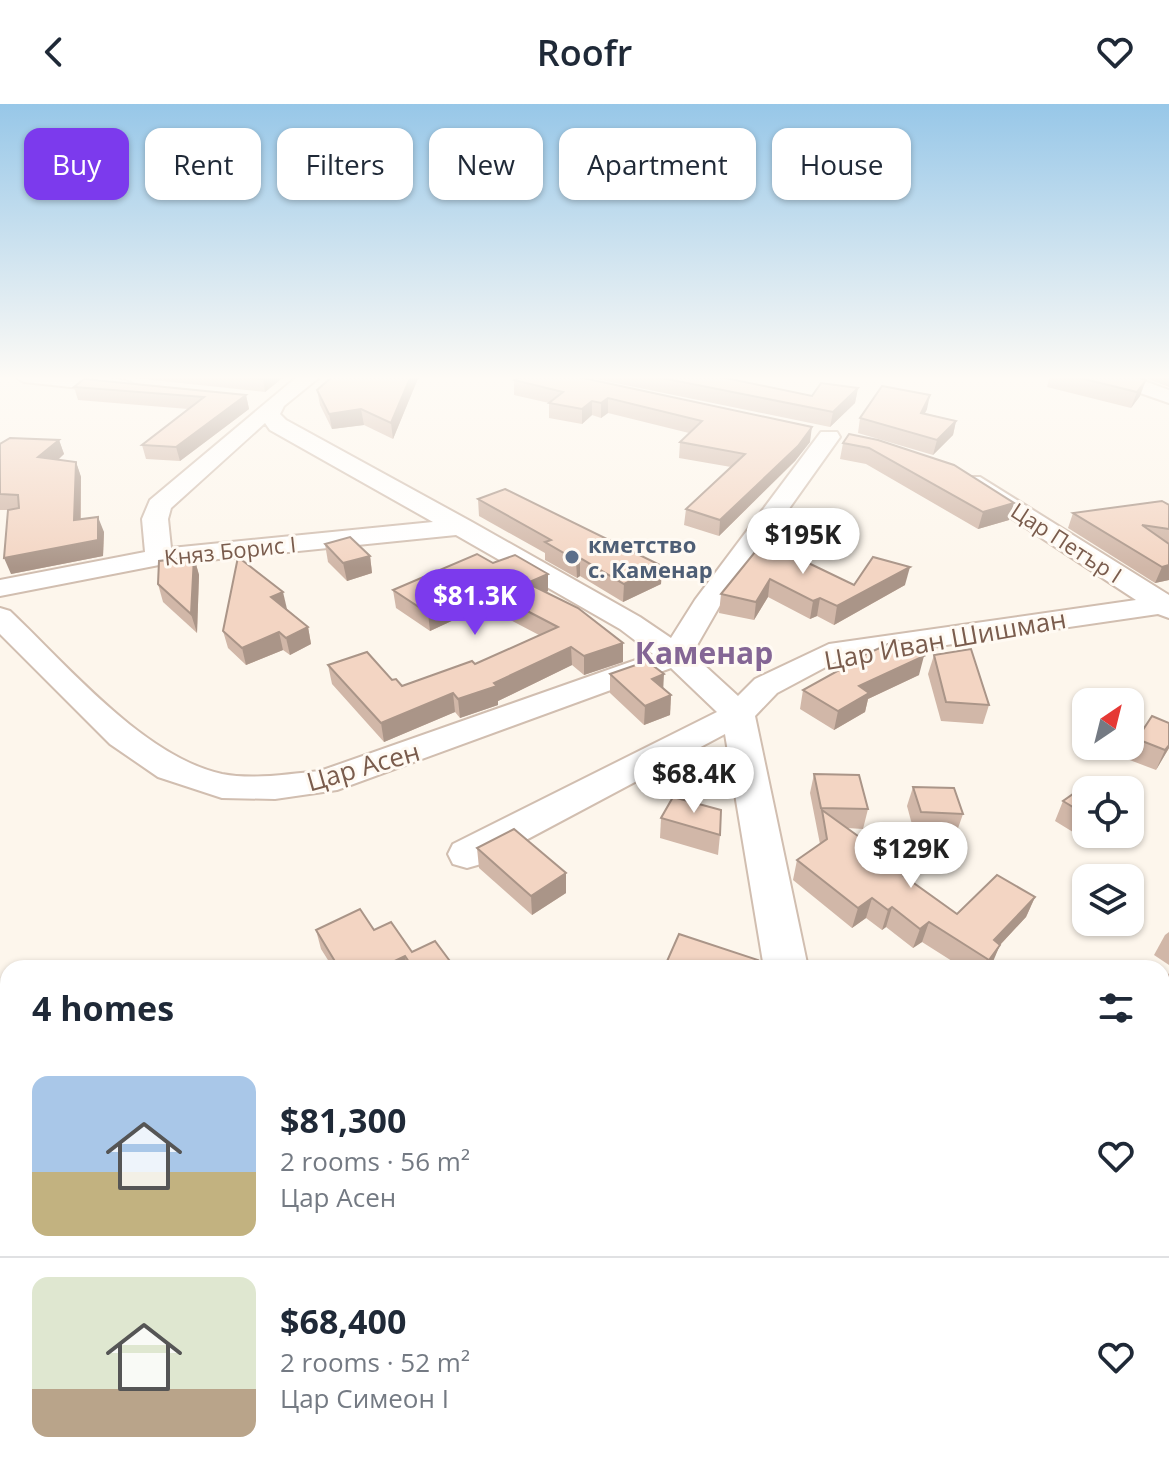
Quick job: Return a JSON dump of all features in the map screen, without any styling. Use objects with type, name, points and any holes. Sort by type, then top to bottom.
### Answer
[{"type":"street","points":[[159,557],[155,519],[159,505],[233,440]]},
{"type":"street","points":[[305,440],[630,623],[676,656],[738,714],[784,960]]},
{"type":"street","points":[[676,656],[705,606],[827,440]]},
{"type":"street","points":[[842,440],[856,443]]},
{"type":"street","name":"Цар Петър I","points":[[945,469],[989,490],[1166,606]]},
{"type":"street","name":"Княз Борис I","points":[[0,588],[159,557],[463,527]]},
{"type":"street","name":"Цар Иван Шишман","points":[[467,854],[738,714],[766,686],[829,653],[1166,606]]},
{"type":"street","name":"Цар Асен","points":[[0,617],[122,736],[144,753],[170,769],[222,786],[275,787],[324,782],[676,656]]},
{"type":"building","points":[[7,440],[59,440],[38,457],[76,462],[74,520],[98,517],[98,540],[4,558],[8,510],[19,508],[18,495],[0,494],[0,444]]},
{"type":"building","points":[[149,440],[186,440],[176,447],[142,445]]},
{"type":"building","points":[[803,440],[720,520],[686,509],[745,454],[680,442]]},
{"type":"building","points":[[845,440],[877,440],[954,465],[1014,503],[983,512],[869,448],[843,443]]},
{"type":"building","points":[[505,489],[662,566],[624,584],[545,542],[551,540],[478,499]]},
{"type":"building","points":[[1162,501],[1169,505],[1169,529],[1142,525],[1169,544],[1169,565],[1162,567],[1073,513]]},
{"type":"building","points":[[350,537],[370,556],[343,563],[325,544]]},
{"type":"building","points":[[764,541],[803,551],[798,558],[854,585],[873,557],[910,567],[837,606],[820,598],[813,601],[770,579],[756,602],[721,594]]},
{"type":"building","points":[[477,554],[493,563],[515,555],[548,574],[527,583],[578,608],[623,643],[584,656],[571,647],[494,683],[497,686],[458,699],[453,693],[381,723],[328,665],[367,652],[392,680],[396,679],[402,686],[472,661],[475,664],[558,627],[483,588],[428,613],[393,590]]},
{"type":"building","points":[[194,557],[191,614],[158,584],[159,561]]},
{"type":"building","points":[[238,557],[283,592],[271,597],[308,627],[286,638],[279,632],[242,648],[223,631]]},
{"type":"building","points":[[897,640],[924,656],[859,686],[869,693],[838,711],[803,690],[852,663],[849,662]]},
{"type":"building","points":[[971,649],[989,705],[946,702],[934,655]]},
{"type":"building","points":[[647,661],[664,674],[652,679],[671,695],[645,706],[610,674]]},
{"type":"building","points":[[1152,716],[1169,723],[1169,745],[1165,750],[1144,742],[1144,728]]},
{"type":"building","points":[[814,774],[859,775],[868,809],[821,808]]},
{"type":"building","points":[[913,787],[954,788],[963,814],[921,812]]},
{"type":"building","points":[[1072,795],[1072,806],[1063,801]]},
{"type":"building","points":[[673,797],[721,810],[720,835],[661,818]]},
{"type":"building","points":[[822,810],[909,873],[904,876],[957,914],[997,875],[1035,897],[994,940],[1000,945],[989,960],[929,922],[920,929],[892,907],[888,910],[872,898],[858,908],[797,860],[827,839]]},
{"type":"building","points":[[514,829],[566,873],[531,896],[477,848]]},
{"type":"building","points":[[360,909],[374,930],[391,922],[412,952],[435,941],[449,960],[408,960],[405,956],[397,960],[334,960],[316,930]]},
{"type":"building","points":[[679,934],[758,960],[668,960]]},
{"type":"place","name":"кметство с. Каменар","points":[[572,557]]},
{"type":"district","name":"Каменар","points":[[704,652]]}]
